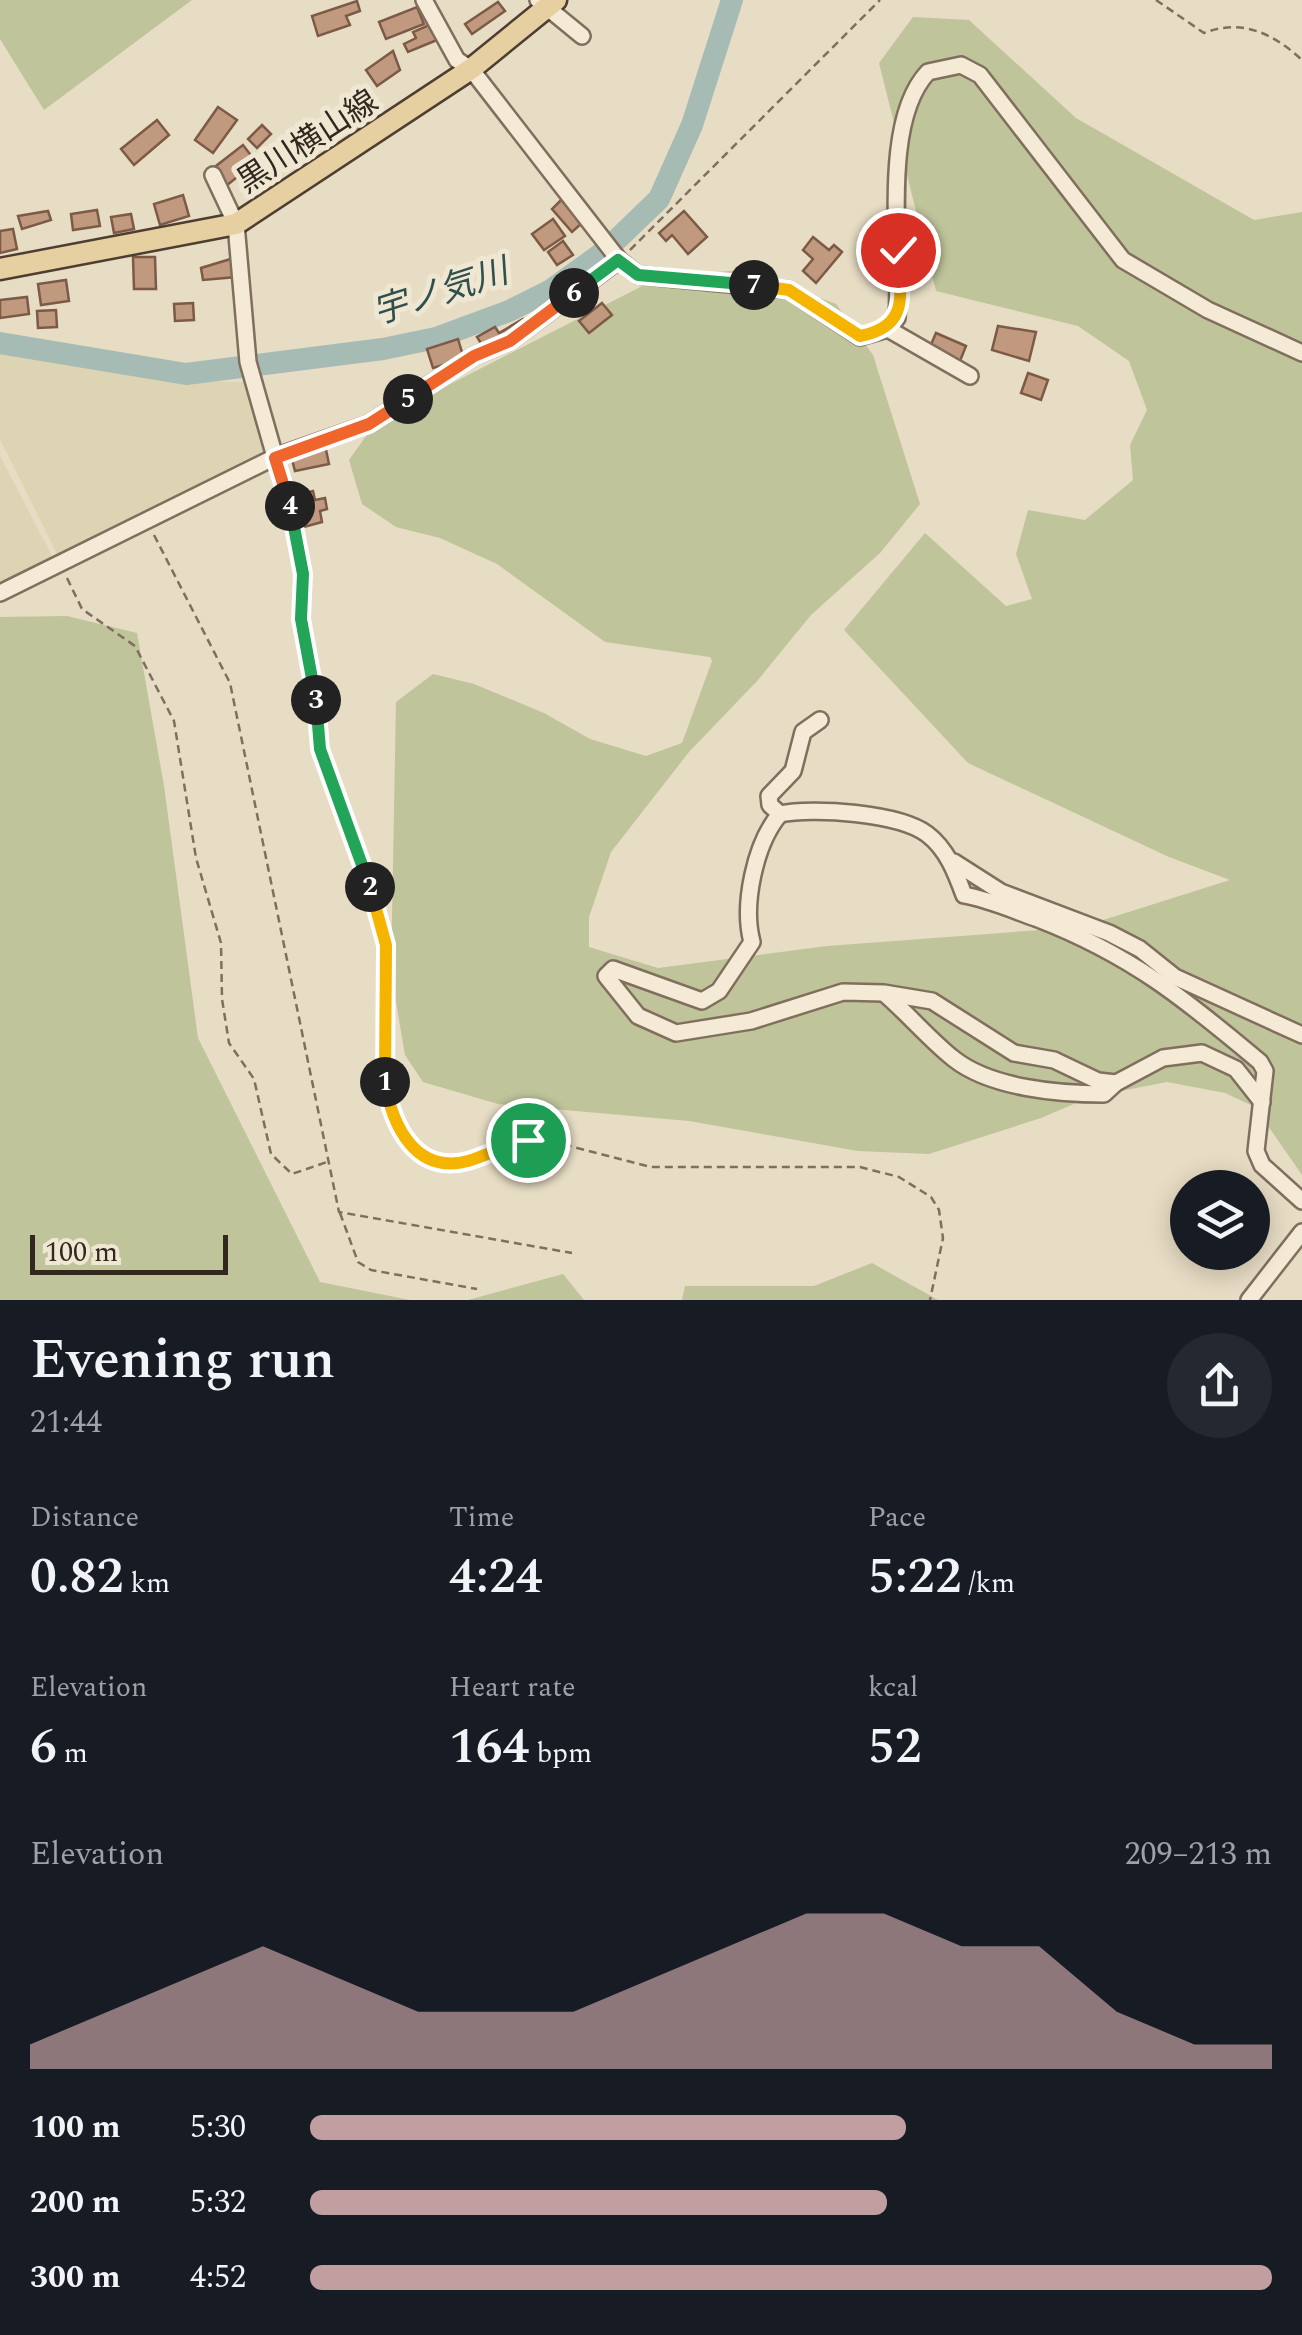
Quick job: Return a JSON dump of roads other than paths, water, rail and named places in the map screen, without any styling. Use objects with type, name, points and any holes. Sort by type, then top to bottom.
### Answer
[{"type":"main road","name":"黒川横山線","points":[[0,270],[236,224],[471,69],[546,3]]},
{"type":"street","points":[[424,0],[457,60],[471,69],[618,260],[638,275],[789,290],[860,336],[888,329],[897,318],[898,209],[906,112],[928,72],[961,65],[980,76],[1123,260],[1208,310],[1302,353]]},
{"type":"street","points":[[546,3],[582,36]]},
{"type":"street","points":[[214,175],[236,224],[249,367],[275,458]]},
{"type":"street","points":[[0,593],[275,458],[369,424],[474,356],[510,341],[618,260]]},
{"type":"street","points":[[888,329],[970,376]]},
{"type":"street","points":[[780,814],[770,805],[769,796],[793,771],[803,732],[820,720]]},
{"type":"street","points":[[1116,1083],[1098,1081],[1054,1060],[1014,1054],[932,1001],[884,993],[843,992],[750,1021],[676,1033],[638,1016],[606,976],[614,968],[702,1001],[719,992],[752,942],[746,918],[765,831],[780,814],[807,808],[909,826],[926,833],[948,857],[1001,892],[1110,934],[1140,949],[1176,977],[1302,1035]]},
{"type":"street","points":[[948,857],[964,895],[996,900],[1116,952],[1194,1006],[1260,1062],[1265,1071],[1256,1151],[1262,1165],[1302,1201]]},
{"type":"street","points":[[884,993],[954,1058],[976,1072],[1080,1094],[1104,1094],[1116,1083],[1163,1058],[1202,1053],[1236,1069],[1262,1102]]},
{"type":"street","points":[[1249,1300],[1302,1232]]},
{"type":"waterway","name":"宇ノ気川","points":[[0,343],[186,374],[383,349],[436,338],[509,311],[551,290],[605,251],[659,199],[692,125],[732,0]]}]
